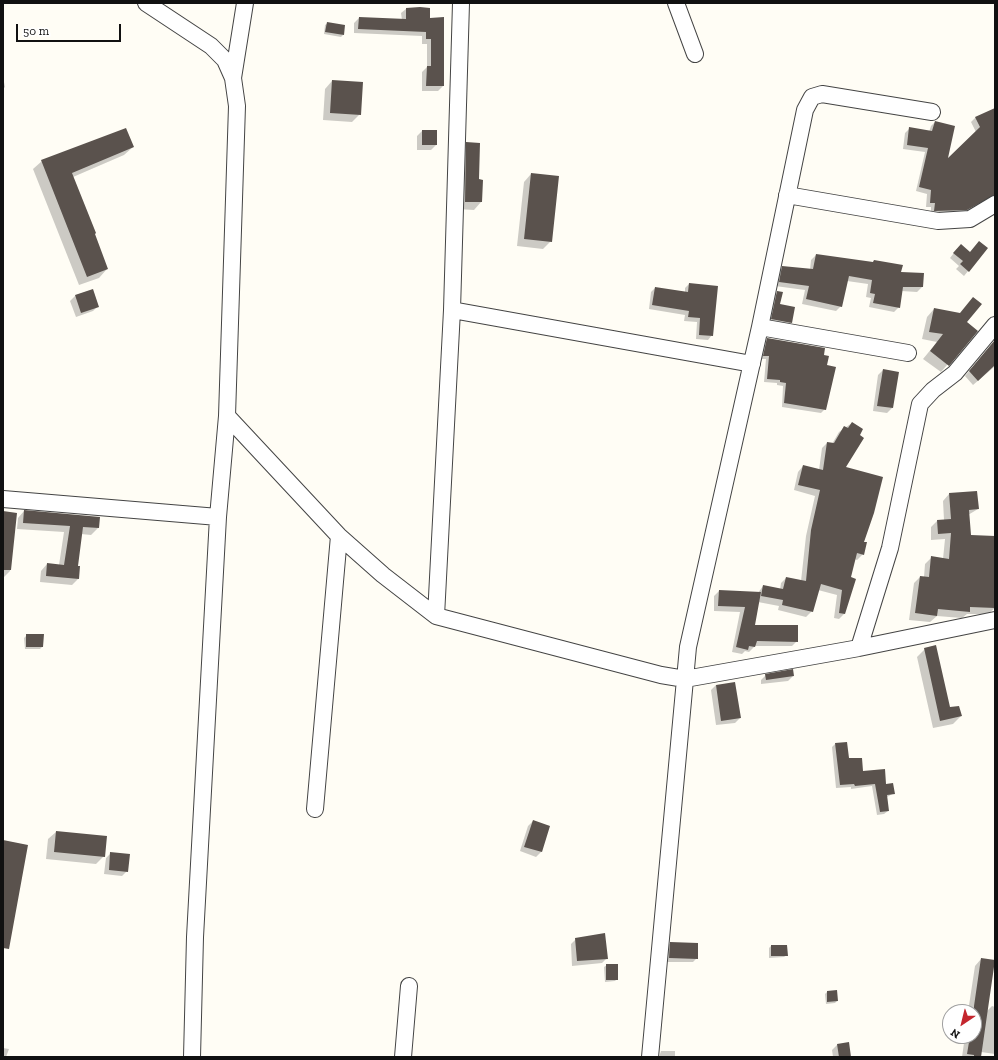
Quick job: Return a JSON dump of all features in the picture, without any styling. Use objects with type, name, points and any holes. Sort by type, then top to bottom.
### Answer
[{"type":"street","points":[[146,3],[211,46],[225,60],[233,78]]},
{"type":"street","points":[[192,1057],[195,937],[218,518],[227,416],[236,106],[233,78],[245,3]]},
{"type":"street","points":[[436,616],[452,310],[461,3]]},
{"type":"street","points":[[676,3],[695,54]]},
{"type":"street","points":[[650,1057],[688,647],[752,364],[805,110],[812,97],[822,94],[932,112]]},
{"type":"street","points":[[787,195],[938,221],[970,219],[995,204]]},
{"type":"street","points":[[452,310],[752,364]]},
{"type":"street","points":[[859,648],[890,548],[920,404],[933,390],[956,373],[995,325]]},
{"type":"street","points":[[760,327],[908,353]]},
{"type":"street","points":[[227,416],[339,536],[383,575],[436,616],[661,675],[685,679],[859,648],[995,620]]},
{"type":"street","points":[[3,499],[218,518]]},
{"type":"street","points":[[316,809],[339,536]]},
{"type":"street","points":[[403,1057],[409,986]]},
{"type":"building","points":[[406,8],[430,8],[430,18],[444,17],[444,86],[426,86],[427,66],[431,66],[431,39],[426,39],[426,32],[358,29],[359,17],[406,19]]},
{"type":"building","points":[[327,22],[345,25],[344,35],[325,32]]},
{"type":"building","points":[[332,80],[363,82],[361,115],[330,113]]},
{"type":"building","points":[[995,108],[995,195],[967,210],[934,211],[935,203],[930,203],[931,190],[919,187],[928,148],[907,145],[909,127],[932,131],[935,121],[955,126],[948,158],[980,127],[975,117]]},
{"type":"building","points":[[126,128],[134,147],[72,173],[96,233],[95,234],[108,269],[87,277],[41,160]]},
{"type":"building","points":[[422,130],[437,130],[437,145],[422,145]]},
{"type":"building","points":[[466,142],[480,143],[479,179],[483,180],[482,202],[465,202]]},
{"type":"building","points":[[531,173],[559,176],[552,242],[524,239]]},
{"type":"building","points":[[979,241],[988,248],[969,272],[960,264],[963,261],[953,253],[961,244],[970,252]]},
{"type":"building","points":[[816,254],[873,262],[874,260],[903,265],[901,272],[924,273],[923,287],[903,287],[900,308],[873,303],[875,294],[870,293],[872,280],[849,276],[842,307],[806,299],[809,286],[779,282],[782,266],[813,269]]},
{"type":"building","points":[[689,283],[718,286],[713,336],[699,335],[700,318],[688,317],[689,311],[652,305],[655,287],[688,292]]},
{"type":"building","points":[[93,289],[99,307],[81,313],[75,295]]},
{"type":"building","points":[[777,291],[783,292],[780,304],[795,307],[792,323],[771,319]]},
{"type":"building","points":[[973,297],[982,304],[967,322],[978,331],[949,366],[930,351],[943,334],[929,332],[934,308],[960,313]]},
{"type":"building","points":[[767,338],[825,348],[824,355],[829,356],[827,365],[836,367],[826,410],[784,403],[786,383],[780,382],[780,380],[767,379],[769,356],[763,356]]},
{"type":"building","points":[[995,340],[995,365],[978,381],[969,371]]},
{"type":"building","points":[[883,369],[899,372],[893,408],[877,406]]},
{"type":"building","points":[[852,422],[863,429],[860,435],[864,438],[846,467],[883,477],[874,513],[864,542],[867,542],[864,555],[857,553],[851,577],[856,579],[845,614],[839,613],[842,590],[821,584],[813,612],[782,605],[783,600],[761,596],[763,585],[783,589],[786,577],[806,581],[811,530],[820,490],[798,485],[803,465],[823,470],[827,442],[834,443],[844,426],[848,428]]},
{"type":"building","points":[[977,491],[979,509],[969,510],[971,535],[995,536],[995,608],[970,607],[970,612],[938,609],[937,616],[915,613],[920,576],[929,577],[931,556],[949,559],[951,533],[938,534],[937,520],[951,519],[949,493]]},
{"type":"building","points":[[24,510],[100,517],[99,528],[83,527],[78,566],[80,566],[79,579],[46,576],[47,563],[64,565],[70,526],[23,523]]},
{"type":"building","points":[[3,511],[17,513],[11,570],[3,570]]},
{"type":"building","points":[[719,590],[761,592],[755,625],[798,625],[798,642],[757,641],[755,647],[749,646],[748,650],[736,647],[745,607],[718,606]]},
{"type":"building","points":[[26,634],[44,634],[43,647],[26,647]]},
{"type":"building","points":[[936,645],[950,707],[959,706],[962,716],[940,721],[924,648]]},
{"type":"building","points":[[793,669],[794,676],[766,680],[765,674]]},
{"type":"building","points":[[735,682],[741,718],[721,721],[716,685]]},
{"type":"building","points":[[847,742],[849,758],[862,758],[863,771],[885,769],[886,784],[893,783],[895,794],[887,795],[889,811],[880,812],[875,784],[855,786],[854,784],[840,785],[835,743]]},
{"type":"building","points":[[533,820],[550,826],[542,852],[524,847]]},
{"type":"building","points":[[56,831],[107,836],[105,857],[54,852]]},
{"type":"building","points":[[3,840],[28,845],[9,949],[3,948]]},
{"type":"building","points":[[110,852],[130,854],[128,872],[109,870]]},
{"type":"building","points":[[605,933],[608,959],[577,961],[575,938]]},
{"type":"building","points":[[670,942],[698,943],[698,959],[669,958]]},
{"type":"building","points":[[771,945],[787,945],[788,956],[771,956]]},
{"type":"building","points":[[981,958],[995,960],[981,1057],[974,1057],[974,1055],[967,1054],[969,1044],[982,1044],[982,1004],[974,1004]]},
{"type":"building","points":[[606,964],[618,964],[618,980],[606,980]]},
{"type":"building","points":[[837,990],[838,1001],[827,1002],[827,991]]},
{"type":"building","points":[[849,1042],[851,1057],[839,1057],[837,1044]]}]
